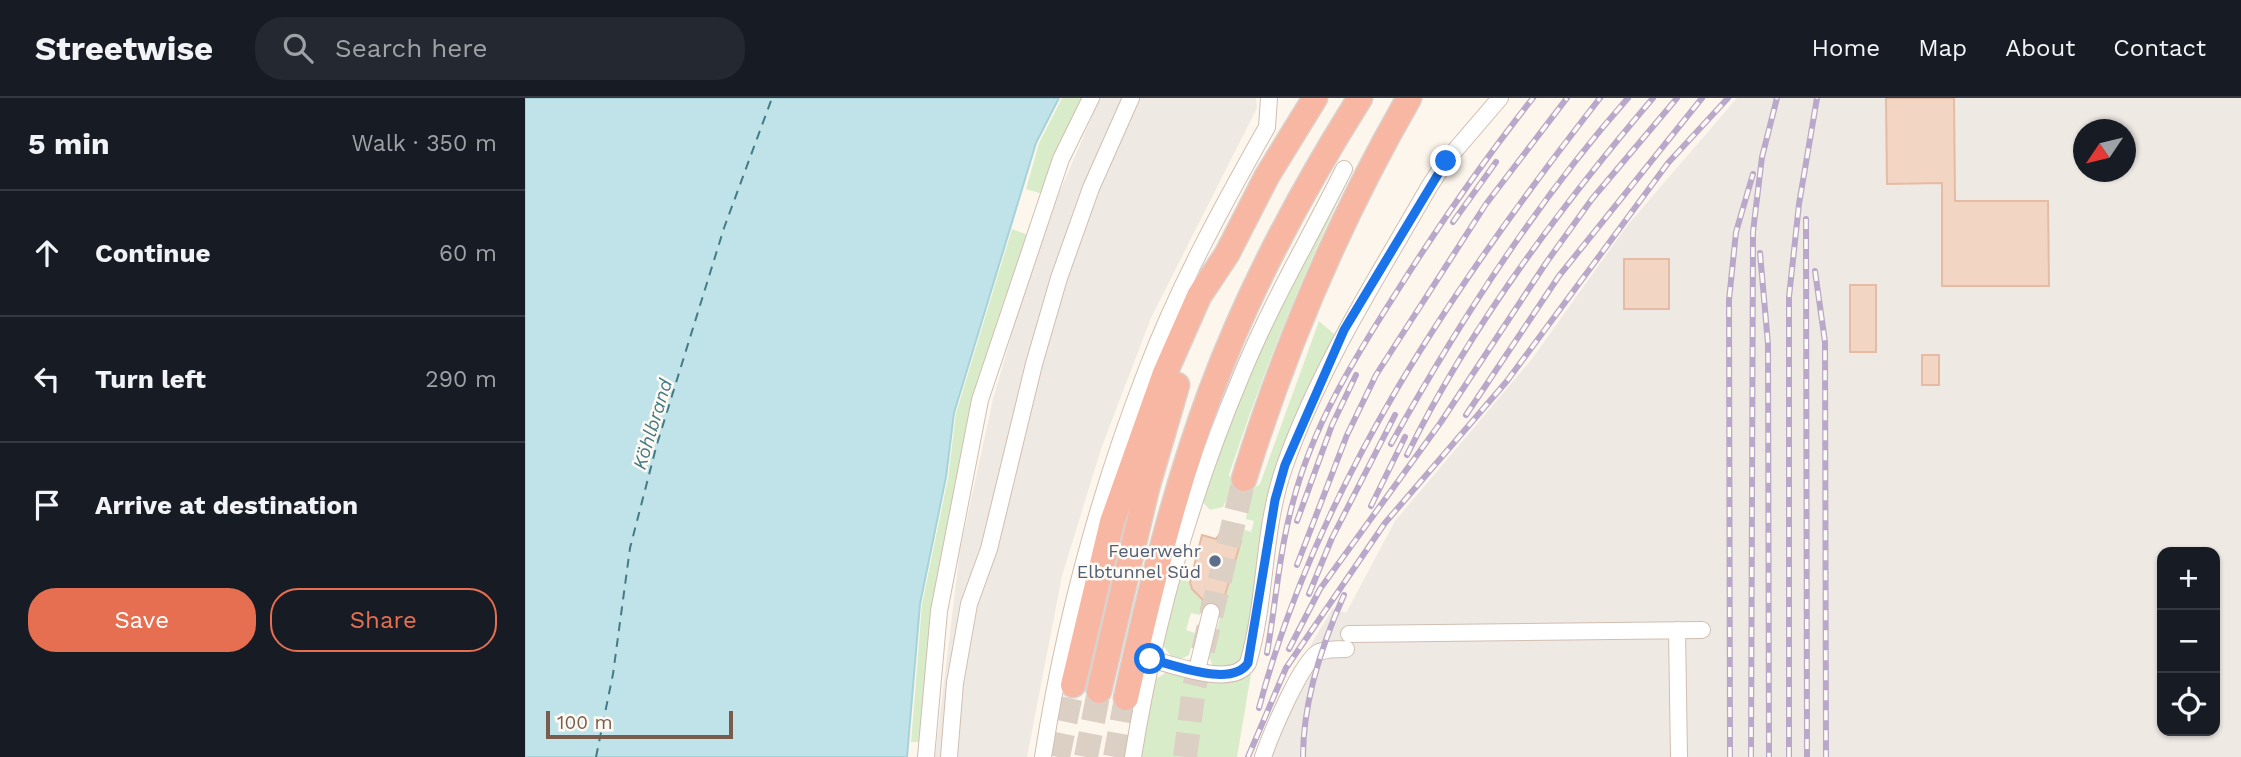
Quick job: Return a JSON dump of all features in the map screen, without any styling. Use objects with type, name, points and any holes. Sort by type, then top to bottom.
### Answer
[{"type":"highway","points":[[1073,685],[1097,577],[1124,481],[1199,296],[1227,254],[1267,176],[1315,98]]},
{"type":"highway","points":[[1126,698],[1159,560],[1212,390],[1267,264],[1313,176],[1360,98]]},
{"type":"highway","points":[[1244,478],[1291,343],[1331,250],[1409,98]]},
{"type":"highway","points":[[1099,691],[1159,440],[1180,373],[1210,304],[1227,254]]},
{"type":"lane","points":[[926,757],[939,611],[980,400],[1061,159],[1091,98]]},
{"type":"lane","points":[[949,757],[955,682],[969,604],[989,549],[1034,365],[1059,278],[1091,188],[1131,98]]},
{"type":"lane","points":[[1043,757],[1074,593],[1110,473],[1147,367],[1180,293],[1267,127],[1269,98]]},
{"type":"lane","points":[[1150,659],[1234,675],[1248,663],[1275,500],[1285,465],[1331,356],[1435,178],[1500,98]]},
{"type":"lane","points":[[1133,757],[1150,659],[1172,573],[1205,469],[1242,373],[1295,260],[1344,169]]},
{"type":"lane","points":[[1197,670],[1211,612]]},
{"type":"lane","points":[[1677,630],[1679,757]]},
{"type":"lane","points":[[1263,757],[1285,705],[1308,663],[1320,652],[1347,641],[1702,630]]},
{"type":"shaded area","points":[[1100,98],[1256,98],[1257,108],[1151,318],[1101,449],[1062,576],[1027,757],[935,757],[960,550],[993,399],[1027,282],[1054,205]]},
{"type":"shaded area","points":[[1737,98],[2241,98],[2241,757],[1258,757],[1283,691],[1333,608],[1346,613],[1395,521],[1532,359],[1626,227]]},
{"type":"green space","points":[[1062,98],[1088,98],[1046,195],[1026,189],[1039,143]]},
{"type":"green space","points":[[1343,179],[1347,182],[1298,290],[1255,400],[1229,475],[1234,485],[1223,507],[1210,510],[1202,501],[1237,400],[1284,296]]},
{"type":"green space","points":[[1012,229],[1031,236],[977,399],[925,742],[911,742],[922,604],[948,478],[956,413]]},
{"type":"green space","points":[[1319,321],[1335,335],[1306,400],[1245,653],[1236,667],[1213,666],[1209,657],[1241,542],[1236,540],[1240,528],[1251,532],[1254,521],[1246,519],[1251,490],[1260,484]]},
{"type":"green space","points":[[1178,576],[1190,582],[1192,589],[1204,597],[1200,615],[1191,613],[1186,630],[1195,633],[1189,655],[1181,659],[1171,656],[1162,644]]},
{"type":"green space","points":[[1168,671],[1225,682],[1251,674],[1237,757],[1139,757],[1153,681]]},
{"type":"water","name":"Köhlbrand","points":[[525,98],[1059,98],[1036,143],[954,413],[946,477],[920,604],[907,757],[525,757]]},
{"type":"building","points":[[1886,98],[1954,98],[1955,201],[2048,201],[2049,286],[1942,286],[1942,183],[1887,184]]},
{"type":"building","points":[[1624,259],[1669,259],[1669,309],[1624,309]]},
{"type":"building","points":[[1850,285],[1876,285],[1876,352],[1850,352]]},
{"type":"building","points":[[1922,355],[1939,355],[1939,385],[1922,385]]},
{"type":"building","name":"Feuerwehr Elbtunnel Süd","points":[[1223,529],[1234,531],[1236,540],[1241,541],[1221,609],[1213,602],[1204,604],[1201,610],[1203,600],[1192,589],[1190,582],[1202,535],[1216,539]]},
{"type":"ferry route","points":[[596,757],[613,674],[630,548],[657,444],[724,228],[772,98]]},
{"type":"tunnel","points":[[1185,757],[1194,688],[1244,479]]},
{"type":"tunnel","points":[[1058,757],[1073,685]]},
{"type":"tunnel","points":[[1086,757],[1099,691]]},
{"type":"tunnel","points":[[1115,757],[1126,698]]},
{"type":"railway","points":[[1267,653],[1288,521],[1301,474],[1323,419],[1350,368],[1412,268],[1479,169],[1533,98]]},
{"type":"railway","points":[[1297,565],[1347,435],[1376,375],[1486,204],[1567,98]]},
{"type":"railway","points":[[1259,708],[1285,624],[1317,543],[1398,386],[1495,239],[1600,98]]},
{"type":"railway","points":[[1391,444],[1500,264],[1562,179],[1628,98]]},
{"type":"railway","points":[[1407,455],[1459,361],[1519,269],[1584,181],[1653,98]]},
{"type":"railway","points":[[1289,649],[1320,589],[1441,422],[1546,263],[1592,199],[1677,98]]},
{"type":"railway","points":[[1466,415],[1559,276],[1702,98]]},
{"type":"railway","points":[[1248,757],[1286,668],[1385,523],[1507,381],[1668,163],[1728,98]]},
{"type":"railway","points":[[1751,757],[1753,232],[1762,157],[1777,98]]},
{"type":"railway","points":[[1789,757],[1789,297],[1799,204],[1817,98]]},
{"type":"railway","points":[[1453,222],[1496,162]]},
{"type":"railway","points":[[1730,757],[1729,300],[1736,232],[1753,174]]},
{"type":"railway","points":[[1806,219],[1807,757]]},
{"type":"railway","points":[[1760,253],[1768,344],[1769,757]]},
{"type":"railway","points":[[1815,271],[1825,342],[1826,757]]},
{"type":"railway","points":[[1297,521],[1332,425],[1356,375]]},
{"type":"railway","points":[[1309,594],[1332,538],[1395,415]]},
{"type":"railway","points":[[1371,506],[1405,437]]},
{"type":"railway","points":[[1303,757],[1306,716],[1315,674],[1344,595]]},
{"type":"place","name":"Feuerwehr Elbtunnel Süd","points":[[1215,561]]},
{"type":"route","points":[[1150,659],[1225,676],[1241,672],[1248,663],[1275,500],[1285,465],[1344,330],[1446,161]]}]
